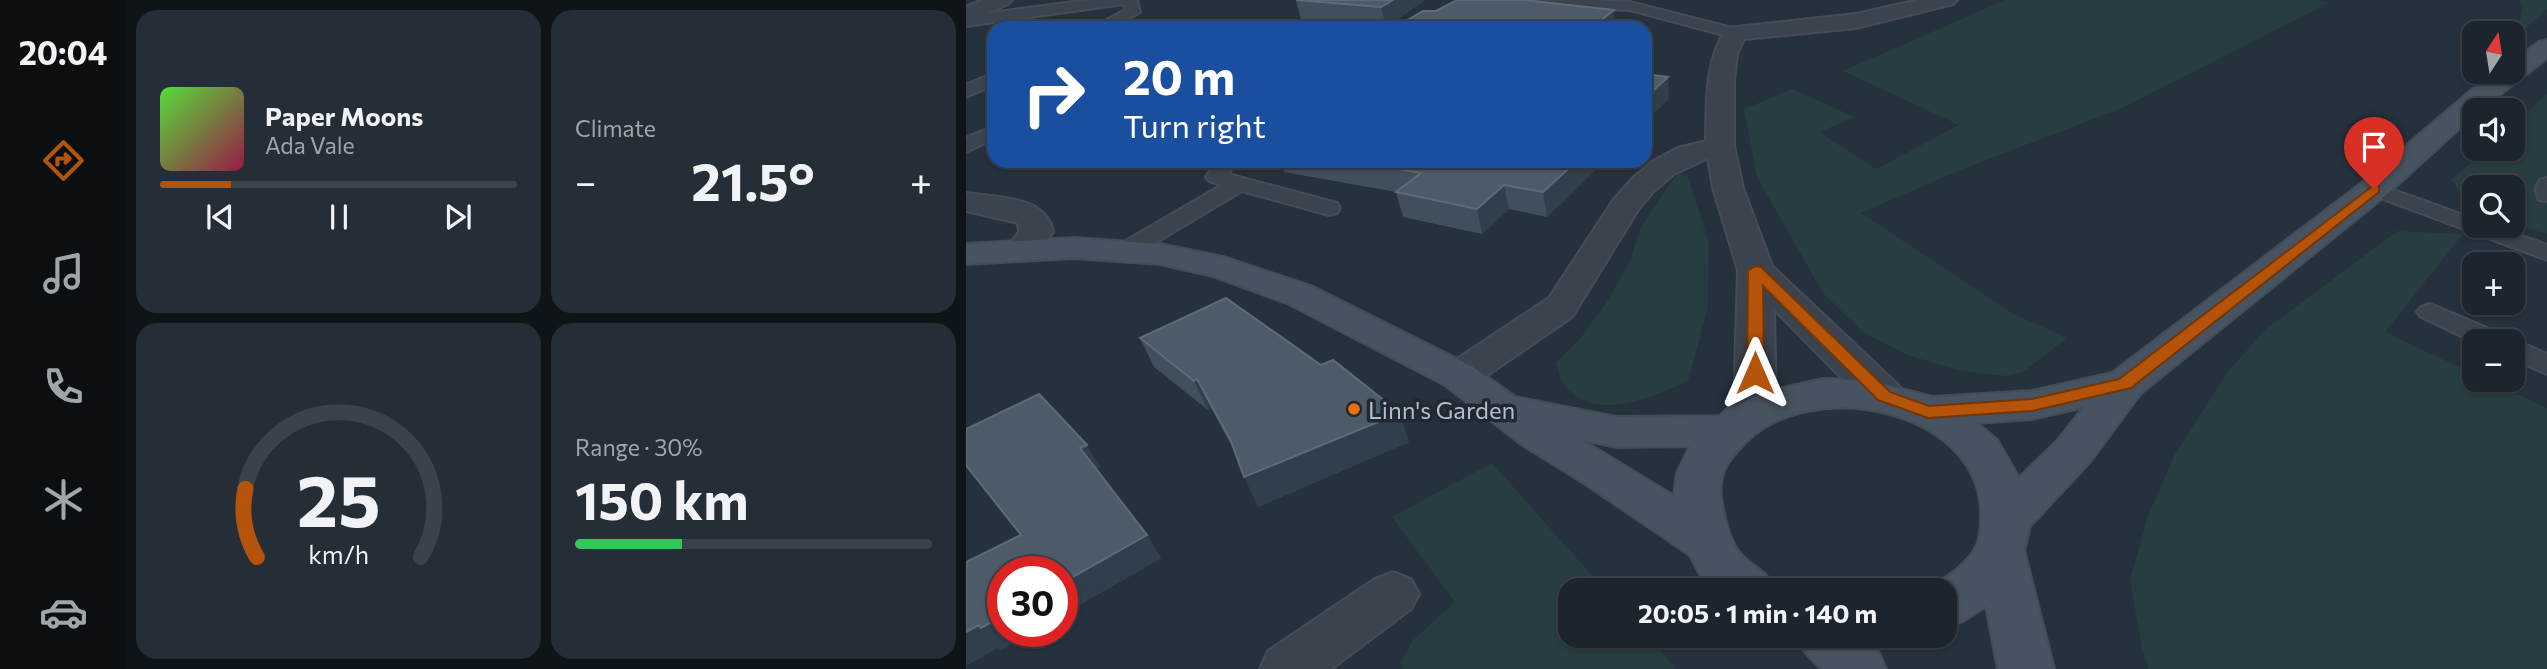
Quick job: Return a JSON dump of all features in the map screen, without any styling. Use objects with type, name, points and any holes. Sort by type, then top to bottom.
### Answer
[{"type":"street","points":[[966,15],[1001,0]]},
{"type":"street","points":[[1736,578],[1722,566],[1711,544],[1695,494],[1703,460],[1740,421],[1756,270],[1728,188],[1720,146],[1725,54],[1735,33],[1856,21],[1946,0]]},
{"type":"street","points":[[1957,596],[1981,578],[2003,535],[2073,452],[2124,384],[2374,189],[2483,95],[2547,47]]},
{"type":"street","points":[[1459,376],[1563,306],[1603,237],[1634,195],[1661,167],[1696,150],[1720,146]]},
{"type":"street","points":[[966,202],[1026,214],[1034,220],[1036,232],[1024,249]]},
{"type":"street","points":[[966,254],[1074,248],[1143,253],[1223,268],[1300,295],[1459,376],[1536,433],[1600,471],[1711,544]]},
{"type":"street","points":[[1756,270],[1884,396]]},
{"type":"street","points":[[1928,412],[2032,405],[2124,384]]},
{"type":"street","points":[[1501,406],[1616,432],[1740,421],[1792,397],[1838,391],[1884,396],[1928,412],[1960,431],[1985,457],[2001,487],[2003,535],[2026,669]]},
{"type":"street","points":[[1291,668],[1392,594]]},
{"type":"street","points":[[1837,648],[1858,669]]},
{"type":"lane","points":[[966,21],[1121,0]]},
{"type":"lane","points":[[1114,21],[1133,12],[1130,0]]},
{"type":"lane","points":[[1495,2],[1630,6],[1735,33]]},
{"type":"lane","points":[[966,92],[987,82]]},
{"type":"lane","points":[[966,146],[987,136]]},
{"type":"lane","points":[[1222,168],[1216,177],[1329,208]]},
{"type":"lane","points":[[1143,253],[1239,184]]},
{"type":"lane","points":[[2547,184],[2547,195]]},
{"type":"lane","points":[[2374,189],[2547,253]]},
{"type":"lane","points":[[2430,312],[2468,329]]},
{"type":"lane","points":[[2525,355],[2547,365]]},
{"type":"green space","points":[[2005,0],[2317,0],[2329,3],[2122,108],[1960,170],[1861,213],[2010,312],[2067,338],[2023,372],[2004,376],[1962,371],[1907,355],[1863,332],[1823,293],[1757,177],[1744,109],[1792,89],[1855,117],[1819,132],[1876,169],[1959,125],[1843,71]]},
{"type":"green space","points":[[2519,0],[2547,0],[2547,9],[2525,29],[2525,21],[2520,21],[2523,6]]},
{"type":"green space","points":[[2547,94],[2547,234],[2525,228],[2525,175],[2462,175],[2462,194],[2451,180],[2472,161],[2525,161],[2525,113]]},
{"type":"green space","points":[[1679,174],[1687,175],[1709,243],[1708,307],[1688,381],[1641,400],[1606,405],[1590,403],[1576,396],[1563,383],[1556,363],[1579,340],[1607,302],[1630,261],[1641,227]]},
{"type":"green space","points":[[2397,231],[2462,234],[2385,332],[2462,368],[2462,392],[2513,392],[2547,408],[2547,669],[2149,669],[2142,649],[2130,580],[2148,516],[2175,454],[2227,373],[2266,329]]},
{"type":"green space","points":[[1492,463],[1594,578],[1558,578],[1558,648],[1657,648],[1676,669],[1404,669],[1400,663],[1413,640],[1455,602],[1392,517]]},
{"type":"building","points":[[1296,0],[1393,0],[1381,7]]},
{"type":"building","points":[[1457,0],[1524,0],[1614,10],[1600,21],[1406,21],[1423,11],[1436,11]]},
{"type":"building","points":[[1652,75],[1668,77],[1652,92]]},
{"type":"building","points":[[1391,168],[1569,168],[1543,192],[1504,185],[1477,209],[1396,192],[1421,173]]},
{"type":"building","points":[[1226,298],[1321,365],[1333,360],[1400,413],[1244,477],[1231,441],[1197,379],[1194,381],[1140,338]]},
{"type":"building","points":[[1039,394],[1087,445],[1080,448],[1147,535],[1078,574],[1078,556],[987,556],[987,625],[981,628],[979,625],[966,632],[966,562],[1021,535],[966,465],[966,429]]},
{"type":"place","name":"Linn's Garden","points":[[1354,409]]},
{"type":"route","points":[[1755,373],[1756,270],[1884,396],[1928,412],[2032,405],[2124,384],[2374,189]]}]
